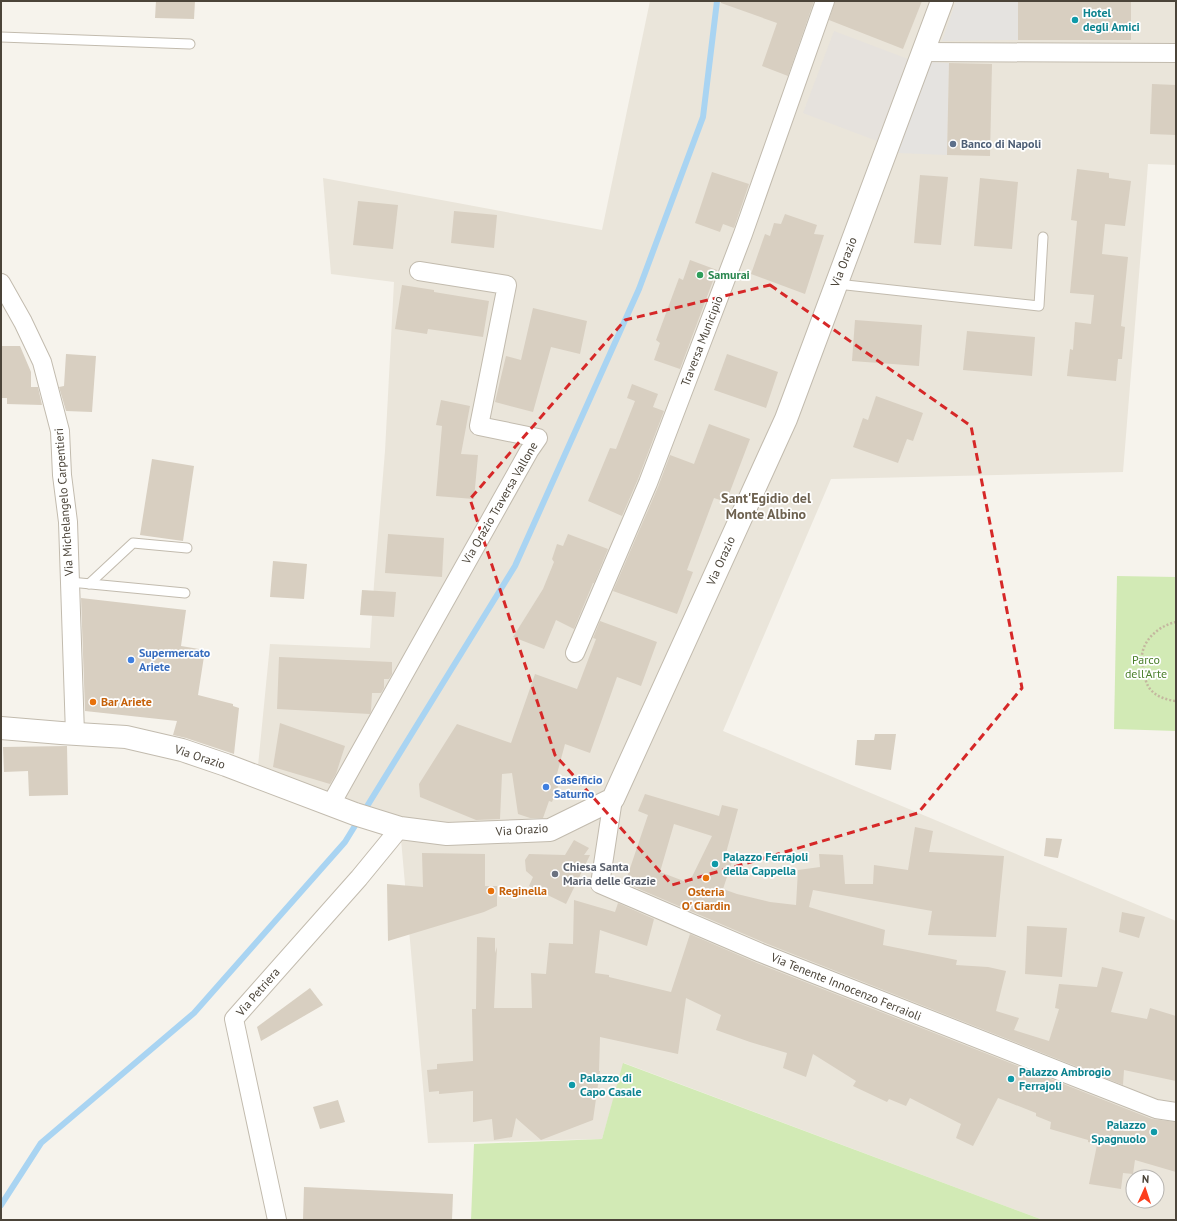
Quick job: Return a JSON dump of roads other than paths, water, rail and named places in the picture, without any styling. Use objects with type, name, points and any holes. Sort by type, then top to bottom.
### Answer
[{"type":"street","name":"Traversa Municipio","points":[[575,653],[648,483],[743,234],[825,1]]},
{"type":"street","name":"Via Orazio","points":[[68,734],[126,737],[182,750],[356,814],[400,828],[447,834],[550,830],[614,799],[786,419],[942,1]]},
{"type":"street","points":[[923,52],[1176,53]]},
{"type":"street","name":"Via Orazio Traversa Vallone","points":[[331,804],[529,451],[538,438],[479,426],[507,285],[419,271]]},
{"type":"street","name":"Via Michelangelo Carpentieri","points":[[1,283],[23,322],[42,362],[60,431],[62,475],[68,522],[70,582],[68,734]]},
{"type":"street","points":[[1,728],[68,734]]},
{"type":"street","points":[[1,743],[68,734]]},
{"type":"street","name":"Via Tenente Innocenzo Ferraioli","points":[[614,799],[600,884],[761,953],[1068,1075],[1156,1109],[1176,1112]]},
{"type":"street","name":"Via Petriera","points":[[277,1220],[234,1019],[359,878],[400,828]]},
{"type":"lane","points":[[1,37],[190,44]]},
{"type":"lane","points":[[836,284],[1039,306],[1043,237]]},
{"type":"lane","points":[[89,584],[133,543],[187,548]]},
{"type":"lane","points":[[70,582],[185,593]]},
{"type":"waterway","points":[[1,1205],[41,1143],[194,1013],[345,842],[515,566],[639,289],[703,117],[717,1]]},
{"type":"place","name":"Hotel degli Amici","points":[[1075,20]]},
{"type":"place","name":"Banco di Napoli","points":[[953,144]]},
{"type":"place","name":"Samurai","points":[[700,275]]},
{"type":"place","name":"Supermercato Ariete","points":[[131,660]]},
{"type":"place","name":"Bar Ariete","points":[[93,702]]},
{"type":"place","name":"Caseificio Saturno","points":[[546,787]]},
{"type":"place","name":"Palazzo Ferrajoli della Cappella","points":[[715,864]]},
{"type":"place","name":"Chiesa Santa Maria delle Grazie","points":[[555,874]]},
{"type":"place","name":"Osteria O' Ciardin","points":[[706,878]]},
{"type":"place","name":"Reginella","points":[[491,891]]},
{"type":"place","name":"Palazzo Ambrogio Ferrajoli","points":[[1011,1079]]},
{"type":"place","name":"Palazzo di Capo Casale","points":[[572,1085]]},
{"type":"place","name":"Palazzo Spagnuolo","points":[[1154,1132]]},
{"type":"district","name":"Sant'Egidio del Monte Albino","points":[[766,506]]},
{"type":"park label","name":"Parco dell'Arte","points":[[1146,667]]}]
